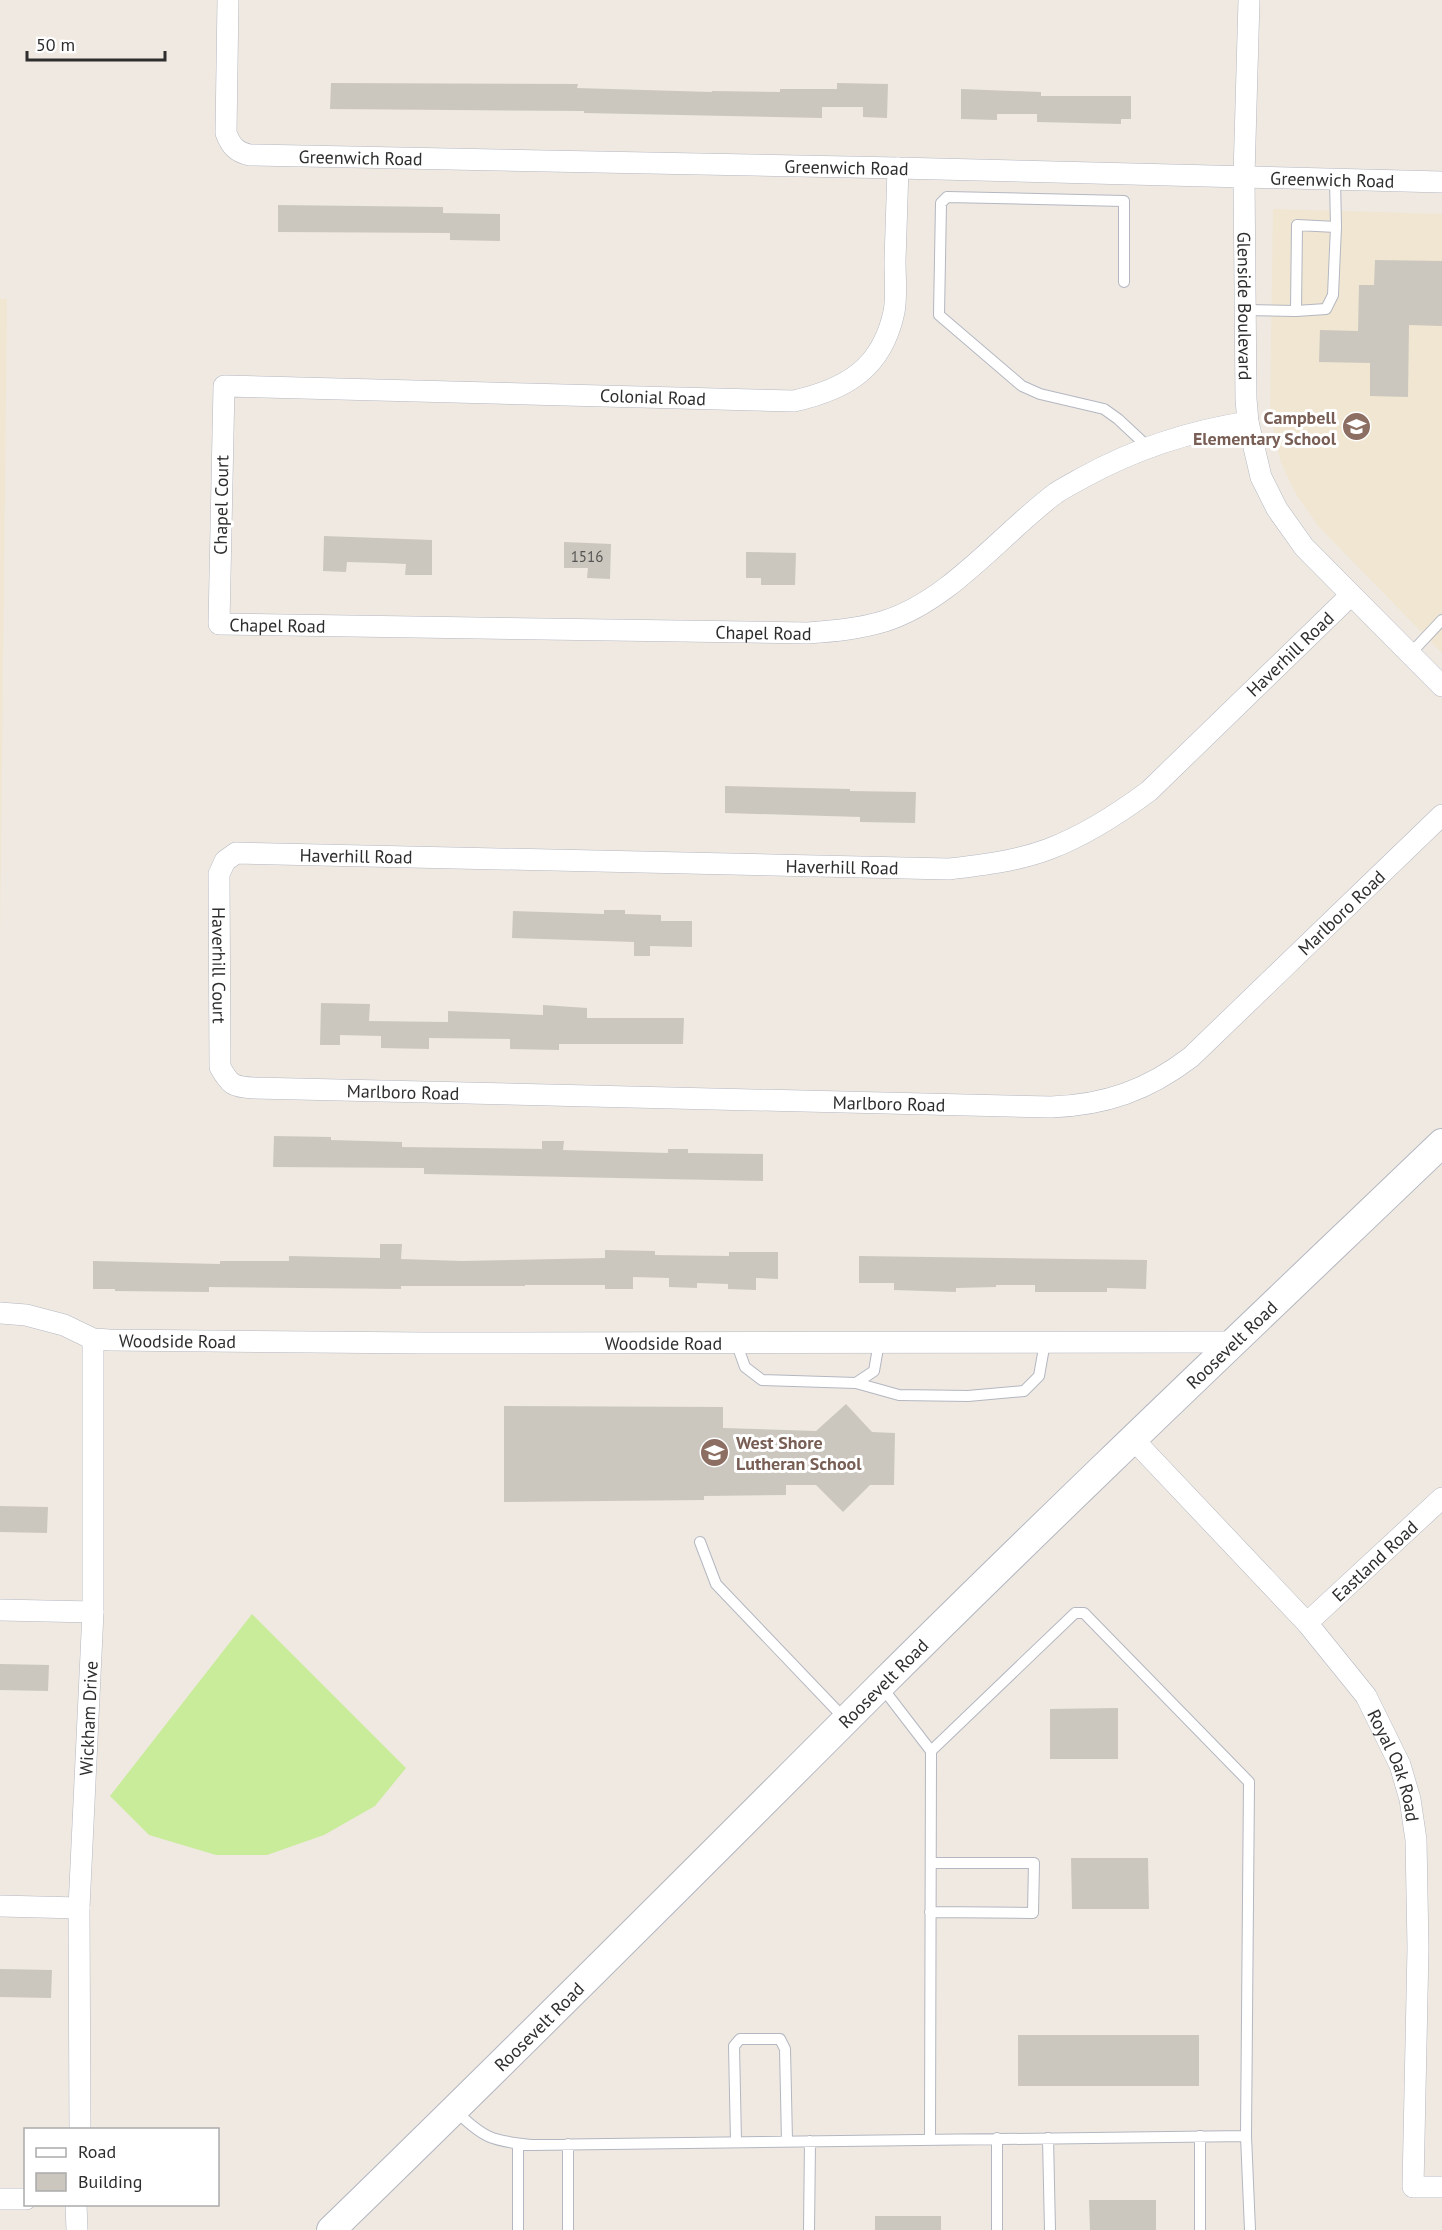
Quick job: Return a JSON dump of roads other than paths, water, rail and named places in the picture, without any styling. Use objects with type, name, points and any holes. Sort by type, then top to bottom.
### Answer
[{"type":"street","name":"Greenwich Road","points":[[228,0],[226,133],[230,144],[236,150],[250,155],[1442,182]]},
{"type":"street","name":"Glenside Boulevard","points":[[1249,0],[1244,176],[1245,399],[1261,477],[1277,509],[1304,547],[1442,686]]},
{"type":"street","name":"Colonial Road","points":[[224,386],[794,401],[820,395],[844,385],[865,370],[879,353],[887,333],[894,310],[898,168]]},
{"type":"street","name":"Chapel Court","points":[[219,624],[224,386]]},
{"type":"street","name":"Chapel Road","points":[[219,624],[799,633],[851,630],[887,620],[926,601],[950,586],[1013,528],[1058,492],[1110,463],[1148,447],[1222,426],[1248,422]]},
{"type":"street","name":"Haverhill Road","points":[[236,853],[949,869],[1018,858],[1049,849],[1079,836],[1113,817],[1149,791],[1351,595]]},
{"type":"street","name":"Marlboro Road","points":[[229,1082],[238,1087],[254,1088],[1051,1107],[1077,1106],[1106,1100],[1135,1091],[1169,1074],[1191,1057],[1442,815]]},
{"type":"street","name":"Haverhill Court","points":[[229,1082],[220,1067],[219,874],[225,861],[236,853]]},
{"type":"street","name":"Roosevelt Road","points":[[331,2230],[455,2110],[1132,1438],[1442,1143]]},
{"type":"street","points":[[0,1313],[26,1315],[64,1325],[93,1339]]},
{"type":"street","name":"Woodside Road","points":[[93,1339],[424,1343],[1234,1342]]},
{"type":"street","name":"Wickham Drive","points":[[80,2128],[79,1908],[93,1612],[93,1339]]},
{"type":"street","name":"Royal Oak Road","points":[[1132,1438],[1307,1623],[1366,1696],[1383,1726],[1400,1765],[1410,1799],[1416,1840],[1418,1948],[1413,2187],[1442,2187]]},
{"type":"street","name":"Eastland Road","points":[[1307,1623],[1442,1498]]},
{"type":"street","points":[[0,1610],[93,1612]]},
{"type":"street","points":[[0,1906],[79,1908]]},
{"type":"street","points":[[0,2199],[24,2199]]},
{"type":"street","points":[[76,2206],[77,2230]]},
{"type":"lane","points":[[1245,310],[1326,309],[1333,295],[1335,178]]},
{"type":"lane","points":[[1124,282],[1124,201],[947,197],[941,203],[939,315],[1022,386],[1040,394],[1104,409],[1148,447]]},
{"type":"lane","points":[[1296,311],[1297,225],[1335,227]]},
{"type":"lane","points":[[1410,654],[1442,620]]},
{"type":"lane","points":[[736,1342],[745,1366],[762,1380],[856,1383],[899,1395],[968,1396],[1024,1391],[1039,1376],[1045,1342]]},
{"type":"lane","points":[[856,1383],[874,1371],[879,1342]]},
{"type":"lane","points":[[700,1542],[716,1584],[846,1720]]},
{"type":"lane","points":[[931,1751],[1076,1613],[1084,1613],[1249,1782],[1246,2136],[1250,2230]]},
{"type":"lane","points":[[881,1685],[931,1751],[930,2139]]},
{"type":"lane","points":[[930,1912],[1033,1913],[1034,1863],[931,1863]]},
{"type":"lane","points":[[736,2142],[734,2046],[740,2039],[780,2038],[785,2049],[788,2141]]},
{"type":"lane","points":[[455,2110],[477,2132],[499,2142],[518,2144],[1246,2136]]},
{"type":"lane","points":[[1200,2136],[1200,2230]]},
{"type":"lane","points":[[997,2138],[997,2230]]},
{"type":"lane","points":[[1048,2138],[1050,2230]]},
{"type":"lane","points":[[809,2230],[810,2140]]},
{"type":"lane","points":[[518,2144],[518,2230]]},
{"type":"lane","points":[[568,2144],[568,2230]]},
{"type":"place","name":"Campbell Elementary School","points":[[1357,427]]},
{"type":"place","name":"West Shore Lutheran School","points":[[715,1452]]}]
